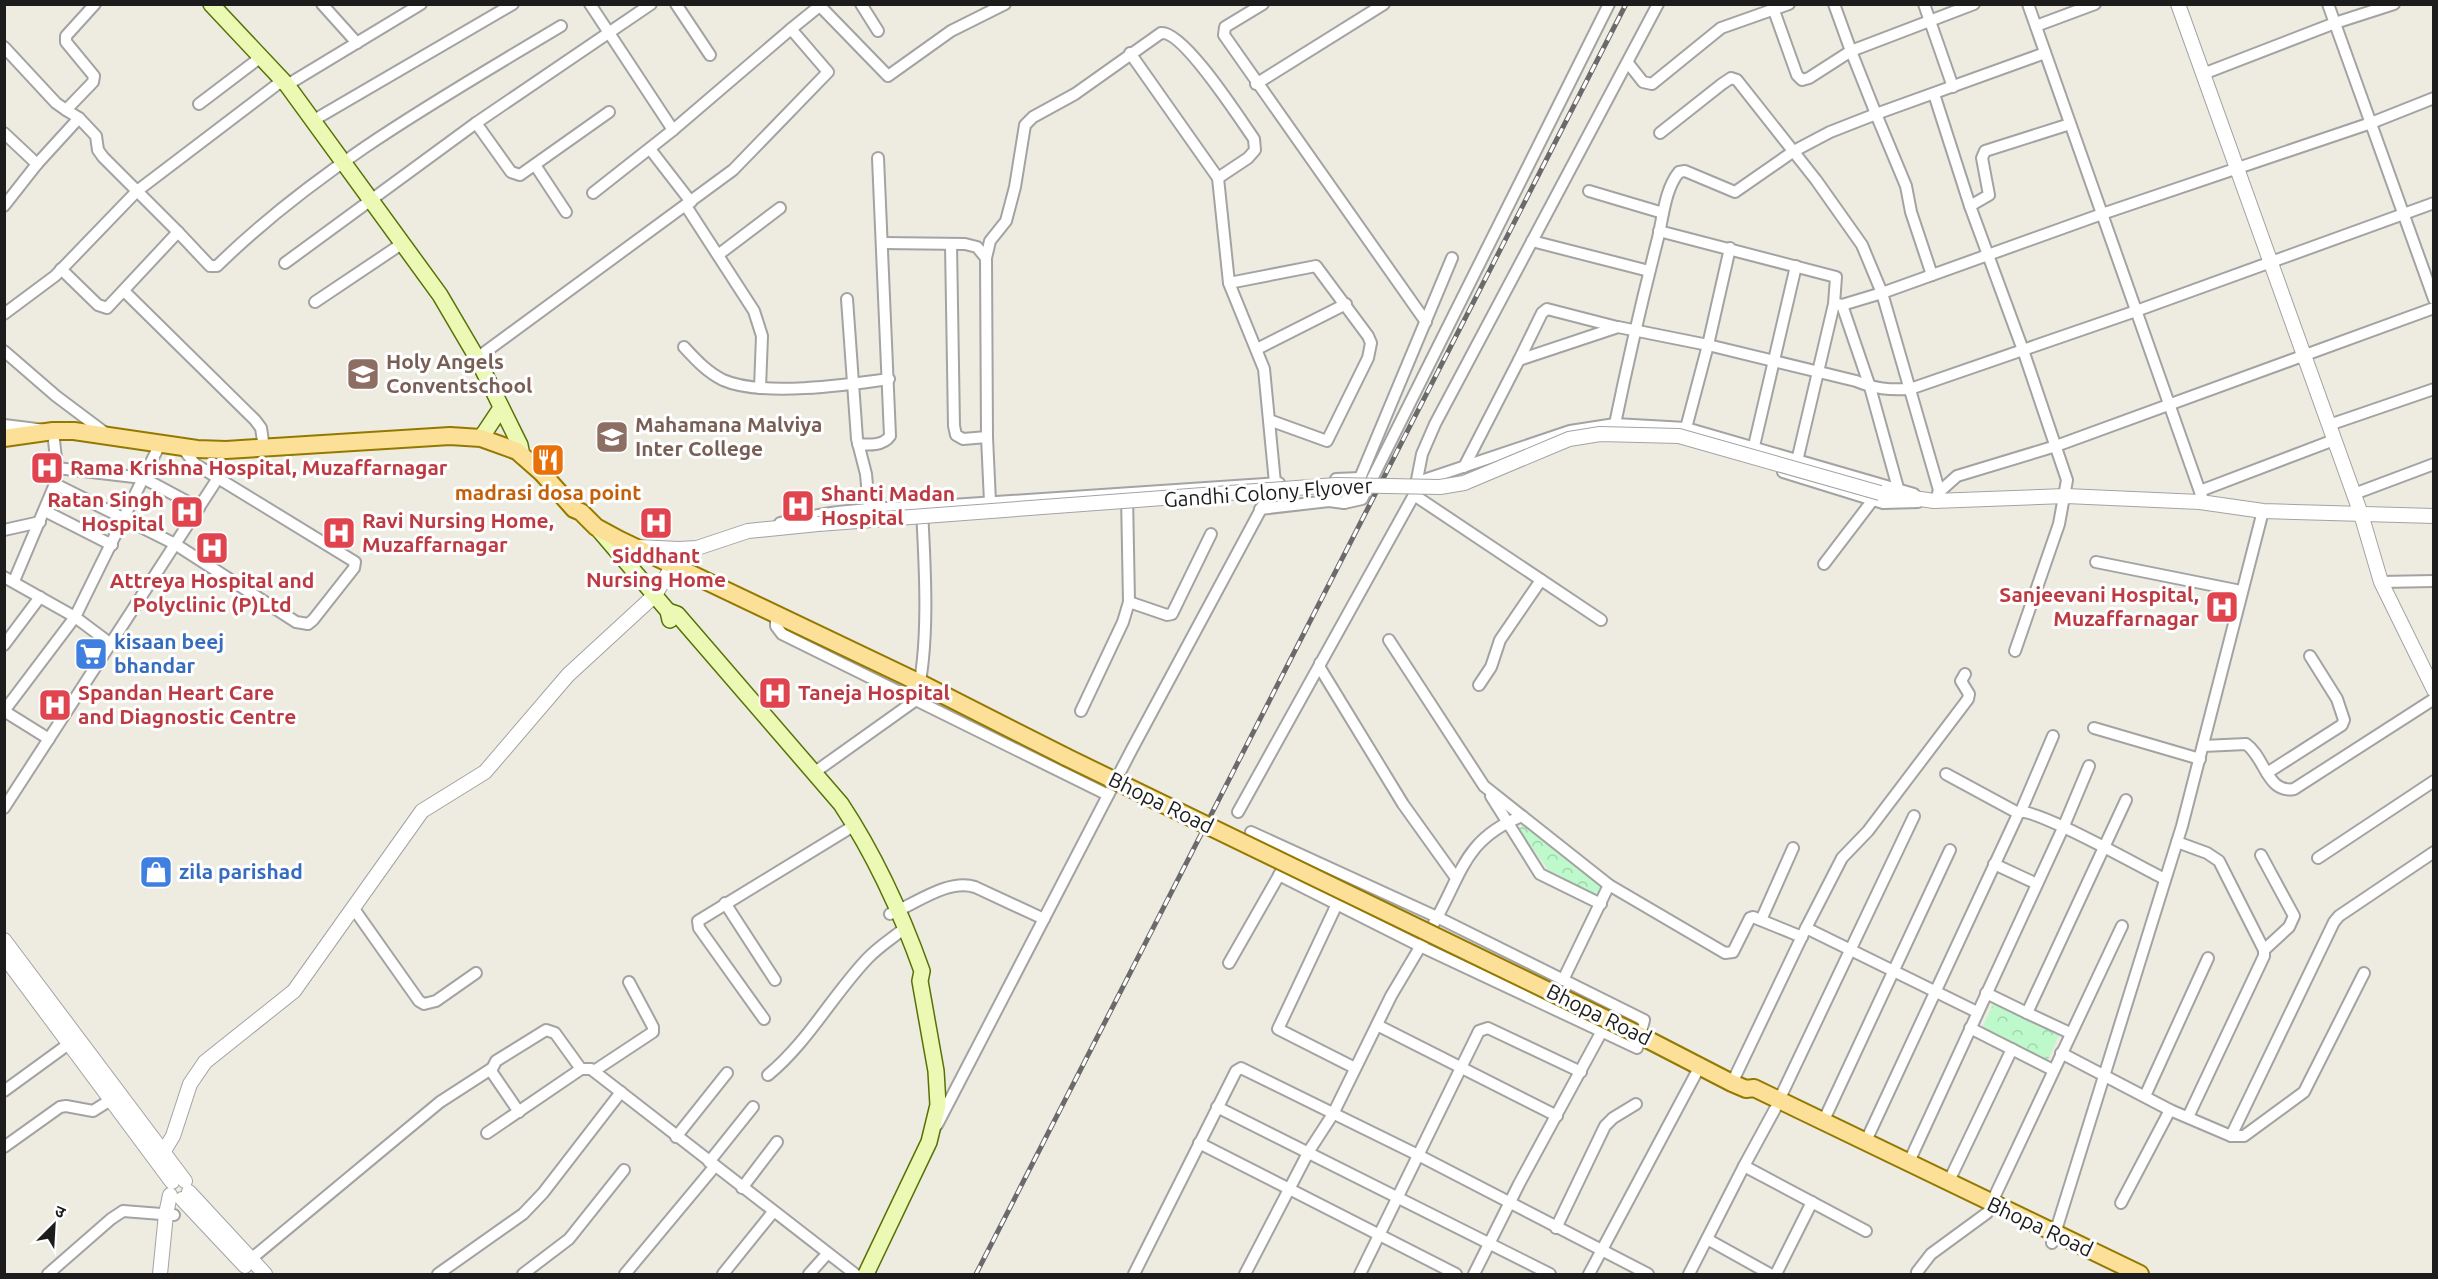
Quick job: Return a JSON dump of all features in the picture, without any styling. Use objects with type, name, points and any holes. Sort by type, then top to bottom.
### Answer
[{"type":"main road","points":[[211,4],[285,82],[440,295],[477,358],[521,450]]},
{"type":"main road","points":[[483,435],[501,408]]},
{"type":"main road","points":[[183,446],[198,443],[450,429],[483,435]]},
{"type":"main road","points":[[4,438],[52,431],[110,436],[197,449],[226,450],[483,435]]},
{"type":"main road","name":"Bhopa Road","points":[[483,435],[521,450],[574,509],[581,512],[596,527],[633,546],[676,557],[918,691],[1066,757],[1639,1034],[1739,1086],[1754,1088],[1777,1104],[1989,1208],[2140,1275]]},
{"type":"main road","points":[[596,527],[669,611],[677,614],[815,772],[851,827],[902,931],[912,974],[920,981],[938,1088],[938,1105],[929,1142],[866,1275]]},
{"type":"main road","points":[[669,611],[669,618],[851,827]]},
{"type":"main road","name":"Bhopa Road","points":[[1777,1104],[1823,1122],[1948,1184],[1989,1208]]},
{"type":"main road","name":"Bhopa Road","points":[[2053,1238],[2118,1275]]},
{"type":"street","points":[[66,110],[93,82],[94,75],[66,42],[66,36],[95,4]]},
{"type":"street","points":[[322,4],[357,43]]},
{"type":"street","points":[[4,314],[42,287],[137,191],[285,82],[357,43],[421,4]]},
{"type":"street","points":[[314,120],[513,4]]},
{"type":"street","points":[[590,4],[673,130]]},
{"type":"street","points":[[285,263],[476,123],[651,4]]},
{"type":"street","points":[[676,4],[710,55]]},
{"type":"street","points":[[861,4],[878,31]]},
{"type":"street","points":[[593,193],[673,130],[821,5],[888,76],[951,32],[1005,4]]},
{"type":"street","points":[[1263,4],[1228,24],[1223,31],[1256,84],[1426,322]]},
{"type":"street","points":[[1360,4],[1365,17]]},
{"type":"street","points":[[1256,84],[1384,4]]},
{"type":"street","points":[[1260,509],[1329,501],[1344,503],[1362,499],[1609,4]]},
{"type":"street","points":[[1238,812],[1414,495],[1422,454],[1435,424],[1658,4]]},
{"type":"street","points":[[1628,63],[1643,82],[1652,84],[1721,28],[1773,7],[1789,4]]},
{"type":"street","points":[[1834,4],[1906,186],[1911,212],[1932,275]]},
{"type":"street","points":[[1924,4],[1953,87]]},
{"type":"street","points":[[1773,7],[1797,75],[1802,80],[1809,78],[1851,51],[1974,4]]},
{"type":"street","points":[[2028,4],[2202,497]]},
{"type":"street","points":[[2036,26],[2095,4]]},
{"type":"street","points":[[2178,4],[2354,494],[2381,582],[2433,690]]},
{"type":"street","points":[[2328,4],[2433,299]]},
{"type":"street","points":[[2203,74],[2335,23],[2394,4]]},
{"type":"street","points":[[4,47],[56,103],[79,118],[96,136],[98,150],[103,157],[214,267],[295,196],[343,160],[561,26]]},
{"type":"street","points":[[477,358],[733,170],[827,75],[826,70],[791,28]]},
{"type":"street","points":[[990,502],[987,437],[986,258],[990,241],[1006,221],[1015,187],[1025,125],[1033,117],[1075,94],[1161,33],[1174,36],[1206,71],[1254,139],[1254,150],[1248,158],[1218,178]]},
{"type":"street","points":[[929,1142],[1108,795],[1275,483],[1264,369],[1236,305],[1229,283],[1218,178],[1130,53]]},
{"type":"street","points":[[1615,424],[1634,329],[1663,213],[1674,179],[1679,172],[1685,171],[1735,192],[1794,151],[1830,132],[2045,53]]},
{"type":"street","points":[[199,104],[261,57]]},
{"type":"street","points":[[1660,133],[1732,78],[1794,151],[1862,245],[1882,293],[1910,388],[1936,495]]},
{"type":"street","points":[[1934,94],[1986,256],[2023,350],[2067,480],[2066,496],[2059,524],[2015,651]]},
{"type":"street","points":[[1838,304],[1882,293],[2102,214],[2371,123],[2433,98]]},
{"type":"street","points":[[476,123],[515,175],[535,165],[609,112]]},
{"type":"street","points":[[4,206],[37,164],[79,118]]},
{"type":"street","points":[[1970,206],[1989,195],[1982,158],[1985,151],[2070,124]]},
{"type":"street","points":[[4,133],[37,164]]},
{"type":"street","points":[[650,148],[688,204],[754,311],[759,323],[762,358],[760,388]]},
{"type":"street","points":[[858,444],[877,444],[889,438],[889,379],[878,158]]},
{"type":"street","points":[[535,165],[567,212]]},
{"type":"street","points":[[1589,191],[1663,213]]},
{"type":"street","points":[[1464,467],[1542,313],[1547,309],[1618,327],[1708,345],[1870,387],[1887,390],[1910,388],[2136,311],[2433,203]]},
{"type":"street","points":[[718,255],[780,208]]},
{"type":"street","points":[[1659,231],[1836,277],[1838,304],[1870,387],[1898,488]]},
{"type":"street","points":[[61,269],[103,308],[110,306],[178,232]]},
{"type":"street","points":[[1532,241],[1649,271]]},
{"type":"street","points":[[315,302],[403,243]]},
{"type":"street","points":[[882,243],[972,245],[986,258]]},
{"type":"street","points":[[951,243],[954,426],[956,435],[963,439],[987,437]]},
{"type":"street","points":[[1686,428],[1730,248]]},
{"type":"street","points":[[1344,503],[1360,478],[1452,258]]},
{"type":"street","points":[[1229,283],[1316,266],[1368,336],[1370,351],[1329,438],[1323,442],[1269,420]]},
{"type":"street","points":[[1754,446],[1796,266]]},
{"type":"street","points":[[124,291],[255,420],[261,428],[263,441]]},
{"type":"street","points":[[847,299],[858,444],[867,479],[869,508]]},
{"type":"street","points":[[1257,349],[1346,304]]},
{"type":"street","points":[[1797,460],[1838,304]]},
{"type":"street","points":[[1936,495],[1957,476],[2056,446],[2433,308]]},
{"type":"street","points":[[1519,360],[1618,327]]},
{"type":"street","points":[[684,347],[701,365],[718,377],[737,385],[760,388],[854,384],[889,379]]},
{"type":"street","points":[[4,351],[56,396],[110,436]]},
{"type":"street","points":[[2329,425],[2433,389]]},
{"type":"street","points":[[1418,482],[1570,431],[1615,424],[1686,428],[1898,488],[1936,495]]},
{"type":"street","points":[[4,425],[52,431],[57,468],[55,484],[45,511],[8,580],[75,617],[111,644]]},
{"type":"street","name":"Gandhi Colony Flyover","points":[[676,557],[748,531],[818,524],[1336,485],[1440,488],[1464,483],[1569,439],[1600,434],[1679,436],[1876,497]]},
{"type":"street","points":[[2202,497],[2334,440]]},
{"type":"street","points":[[50,739],[4,711],[75,617],[160,444]]},
{"type":"street","points":[[55,484],[175,544],[301,624],[313,620],[354,568],[352,559],[195,464],[183,446]]},
{"type":"street","points":[[1711,449],[1876,497],[1936,495],[2202,497],[2263,511],[2433,516]]},
{"type":"street","points":[[2354,494],[2433,464]]},
{"type":"street","points":[[57,468],[143,478],[199,508]]},
{"type":"street","points":[[4,808],[218,478]]},
{"type":"street","points":[[748,531],[814,514],[869,508],[922,507],[1127,491],[1360,478]]},
{"type":"street","points":[[1081,711],[1123,622],[1129,602],[1127,491]]},
{"type":"street","points":[[1414,495],[1601,620]]},
{"type":"street","points":[[1824,564],[1876,497]]},
{"type":"street","points":[[815,772],[918,691],[924,554],[922,507]]},
{"type":"street","points":[[45,511],[112,545]]},
{"type":"street","points":[[2053,1238],[2106,1075],[2177,842],[2263,511]]},
{"type":"street","points":[[4,530],[40,522]]},
{"type":"street","points":[[1129,602],[1167,615],[1172,614],[1212,534]]},
{"type":"street","points":[[161,1157],[173,1136],[184,1098],[205,1062],[294,991],[422,811],[485,772],[568,675],[655,595],[676,557]]},
{"type":"street","points":[[2096,562],[2241,591]]},
{"type":"street","points":[[1479,685],[1491,667],[1500,640],[1542,580]]},
{"type":"street","points":[[2381,582],[2433,581]]},
{"type":"street","points":[[4,645],[40,597]]},
{"type":"street","points":[[1389,640],[1509,821],[1540,874],[1600,904]]},
{"type":"street","points":[[2267,772],[2342,725],[2344,720],[2337,699],[2310,656]]},
{"type":"street","points":[[1320,663],[1320,668],[1403,804],[1456,878]]},
{"type":"street","points":[[1739,1086],[1804,933],[1842,858],[1868,831],[1968,699],[1969,694],[1961,681],[1965,674]]},
{"type":"street","points":[[918,691],[1108,795]]},
{"type":"street","points":[[2203,746],[2246,744],[2279,787],[2294,789],[2433,699]]},
{"type":"street","points":[[2094,728],[2200,759]]},
{"type":"street","points":[[1865,1143],[2053,736]]},
{"type":"street","points":[[1908,1164],[2063,828],[2089,766]]},
{"type":"street","points":[[1946,774],[2019,812],[2063,828],[2165,879]]},
{"type":"street","points":[[2318,858],[2433,781]]},
{"type":"street","points":[[1484,786],[1609,885],[1725,953],[1731,954],[1736,948],[1750,918],[1761,920],[1850,949],[1977,1012]]},
{"type":"street","points":[[2027,1013],[2126,800]]},
{"type":"street","points":[[1245,1275],[1309,1151],[1333,1114],[1377,1024],[1437,917],[1456,878],[1482,838],[1509,821],[1522,816]]},
{"type":"street","points":[[1689,1275],[1777,1104],[1914,816]]},
{"type":"street","points":[[764,1019],[697,923],[700,918],[851,827]]},
{"type":"street","points":[[1251,832],[1437,917],[1644,1020],[1637,1048],[1420,946],[1279,875]]},
{"type":"street","points":[[2177,842],[2207,853],[2219,861],[2264,950]]},
{"type":"street","points":[[1761,920],[1793,848]]},
{"type":"street","points":[[1823,1122],[1950,850]]},
{"type":"street","points":[[1229,963],[1293,852]]},
{"type":"street","points":[[2231,1136],[2334,922],[2339,916],[2433,852]]},
{"type":"street","points":[[2188,1117],[2264,950],[2289,927],[2294,916],[2261,855]]},
{"type":"street","points":[[1994,864],[2037,884]]},
{"type":"street","points":[[895,913],[947,889],[964,885],[975,887],[1044,919]]},
{"type":"street","points":[[1563,980],[1609,885]]},
{"type":"street","points":[[725,903],[776,980]]},
{"type":"street","points":[[1337,904],[1278,1029],[1355,1068]]},
{"type":"street","points":[[354,909],[424,1004],[436,1001],[476,973]]},
{"type":"street","points":[[1917,1272],[1931,1254],[1989,1208],[2122,926]]},
{"type":"street","points":[[768,1075],[788,1056],[865,961],[883,944],[902,931]]},
{"type":"street","points":[[4,940],[161,1157],[180,1192],[252,1275]]},
{"type":"street","points":[[4,956],[112,1099],[161,1157]]},
{"type":"street","points":[[2145,1096],[2208,958]]},
{"type":"street","points":[[2061,1053],[2170,1110],[2231,1136],[2244,1136],[2304,1092],[2364,973]]},
{"type":"street","points":[[594,1071],[653,1032],[653,1027],[629,981]]},
{"type":"street","points":[[1986,993],[2070,1033]]},
{"type":"street","points":[[1377,1024],[1557,1116]]},
{"type":"street","points":[[1360,1275],[1479,1031],[1486,1028],[1581,1072]]},
{"type":"street","points":[[1970,1028],[2053,1070]]},
{"type":"street","points":[[251,1259],[440,1102],[490,1069],[496,1061],[546,1030],[555,1034],[581,1069]]},
{"type":"street","points":[[1474,1275],[1509,1203],[1602,1031]]},
{"type":"street","points":[[4,1091],[70,1043]]},
{"type":"street","points":[[1948,1184],[2012,1049]]},
{"type":"street","points":[[1589,1275],[1700,1066]]},
{"type":"street","points":[[1134,1275],[1236,1071],[1244,1068],[1420,1156],[1648,1275]]},
{"type":"street","points":[[490,1069],[519,1112]]},
{"type":"street","points":[[487,1133],[581,1069],[594,1071],[855,1275]]},
{"type":"street","points":[[676,1137],[727,1073]]},
{"type":"street","points":[[438,1275],[524,1214],[543,1193],[621,1092]]},
{"type":"street","points":[[4,1147],[60,1107],[93,1111],[112,1099]]},
{"type":"street","points":[[1556,1228],[1605,1126],[1613,1118],[1636,1104]]},
{"type":"street","points":[[625,1275],[712,1164],[753,1107]]},
{"type":"street","points":[[1218,1107],[1309,1151],[1550,1275]]},
{"type":"street","points":[[2121,1203],[2170,1110]]},
{"type":"street","points":[[742,1188],[777,1142]]},
{"type":"street","points":[[1199,1143],[1456,1275]]},
{"type":"street","points":[[1744,1166],[1866,1231]]},
{"type":"street","points":[[523,1275],[569,1239],[624,1170]]},
{"type":"street","points":[[180,1192],[265,1275]]},
{"type":"street","points":[[160,1275],[170,1214],[180,1192]]},
{"type":"street","points":[[1776,1275],[1812,1202]]},
{"type":"street","points":[[48,1275],[117,1214],[131,1211],[170,1214]]},
{"type":"street","points":[[723,1275],[773,1212]]},
{"type":"street","points":[[168,1275],[170,1214]]},
{"type":"street","points":[[1707,1239],[1770,1275]]},
{"type":"street","points":[[809,1275],[827,1254]]},
{"type":"green space","points":[[1525,823],[1603,883],[1596,896],[1551,874],[1519,829]]},
{"type":"green space","points":[[1994,1002],[2059,1035],[2047,1062],[1982,1028]]},
{"type":"railway","points":[[976,1274],[1626,4]]},
{"type":"place","name":"Holy Angels Conventschool","points":[[363,374]]},
{"type":"place","name":"Mahamana Malviya Inter College","points":[[612,437]]},
{"type":"place","name":"madrasi dosa point","points":[[548,460]]},
{"type":"place","name":"Rama Krishna Hospital, Muzaffarnagar","points":[[47,468]]},
{"type":"place","name":"Shanti Madan Hospital","points":[[798,506]]},
{"type":"place","name":"Ratan Singh Hospital","points":[[187,512]]},
{"type":"place","name":"Siddhant Nursing Home","points":[[656,523]]},
{"type":"place","name":"Ravi Nursing Home, Muzaffarnagar","points":[[339,533]]},
{"type":"place","name":"Attreya Hospital and Polyclinic (P)Ltd","points":[[212,548]]},
{"type":"place","name":"Sanjeevani Hospital, Muzaffarnagar","points":[[2222,607]]},
{"type":"place","name":"kisaan beej bhandar","points":[[91,654]]},
{"type":"place","name":"Taneja Hospital","points":[[775,693]]},
{"type":"place","name":"Spandan Heart Care and Diagnostic Centre","points":[[55,705]]},
{"type":"place","name":"zila parishad","points":[[156,872]]}]
